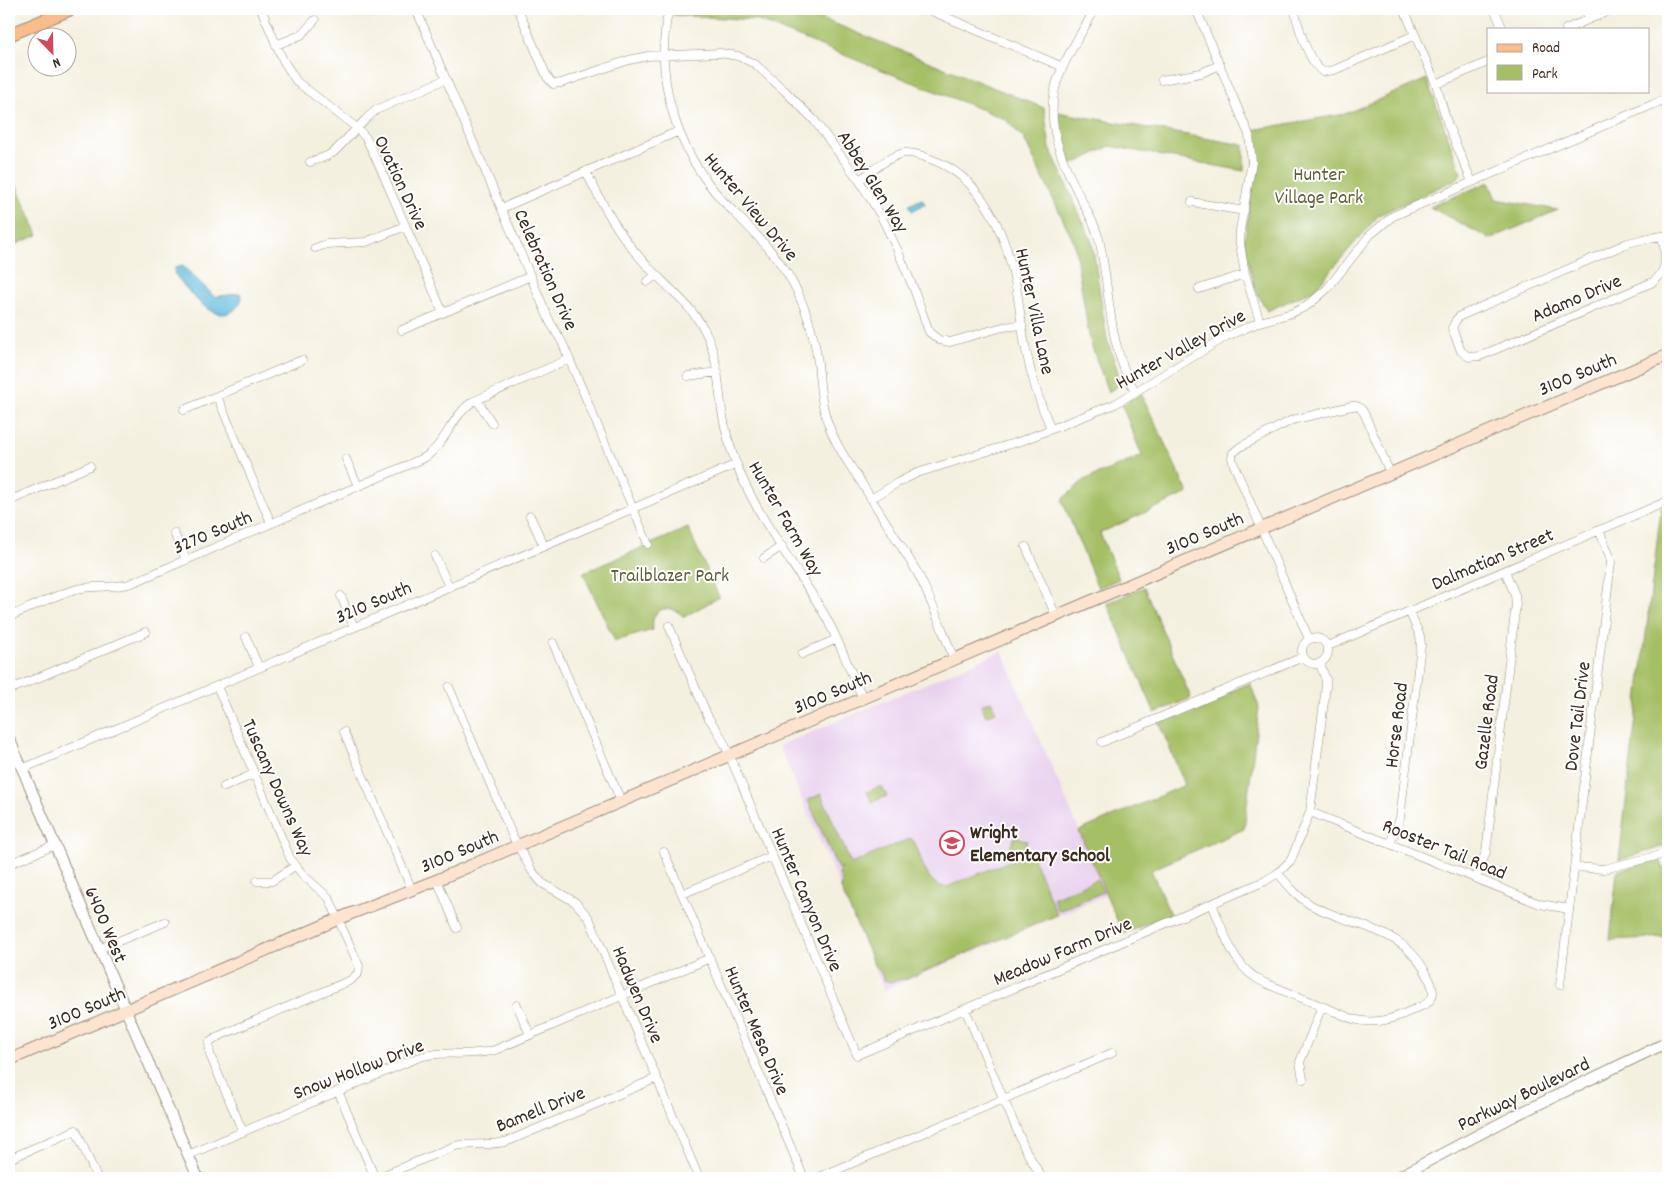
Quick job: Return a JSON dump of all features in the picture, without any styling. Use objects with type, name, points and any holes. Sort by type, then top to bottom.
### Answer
[{"type":"main road","points":[[9,36],[71,9]]},
{"type":"main road","name":"3100 South","points":[[9,1060],[339,919],[437,880],[1668,355]]},
{"type":"street","name":"Ovation Drive","points":[[261,9],[288,70],[297,82],[357,128],[366,138],[442,313]]},
{"type":"street","name":"Celebration Drive","points":[[416,9],[550,322],[562,342],[648,544]]},
{"type":"street","name":"Abbey Glen Way","points":[[518,9],[547,77],[553,84],[560,84],[636,58],[664,55],[720,53],[738,56],[755,64],[814,120],[859,180],[892,238],[916,292],[927,328],[932,336],[942,342],[950,342],[1003,327],[1022,325]]},
{"type":"street","name":"Hunter View Drive","points":[[669,9],[665,29],[664,55],[669,98],[679,131],[692,160],[701,174],[724,201],[770,248],[797,290],[813,336],[820,391],[829,426],[841,450],[919,577],[954,659]]},
{"type":"street","points":[[927,9],[1062,67]]},
{"type":"street","points":[[1095,9],[1062,67],[1053,97],[1053,117],[1055,135],[1062,158],[1092,220],[1099,239],[1115,346],[1123,369],[1135,392]]},
{"type":"street","points":[[1196,9],[1245,122],[1250,142],[1251,169],[1240,244],[1245,274],[1260,322]]},
{"type":"street","points":[[1294,9],[1302,35],[1314,63],[1322,72],[1334,70],[1415,35]]},
{"type":"street","points":[[1404,9],[1436,84],[1448,125],[1472,182]]},
{"type":"street","points":[[1494,9],[1503,28]]},
{"type":"street","points":[[1585,9],[1589,19]]},
{"type":"street","points":[[1568,28],[1613,9]]},
{"type":"street","points":[[276,45],[301,34],[316,20]]},
{"type":"street","points":[[1436,84],[1487,62]]},
{"type":"street","points":[[1162,80],[1194,75],[1220,65]]},
{"type":"street","points":[[310,162],[334,152],[370,115],[382,107],[446,79]]},
{"type":"street","name":"Hunter Valley Drive","points":[[871,499],[897,483],[922,471],[1014,444],[1115,404],[1222,338],[1260,322],[1292,313],[1314,301],[1327,289],[1370,235],[1384,221],[1668,98]]},
{"type":"street","points":[[502,208],[679,131]]},
{"type":"street","name":"Hunter Villa Lane","points":[[859,180],[890,159],[901,154],[911,153],[942,164],[962,177],[984,201],[1002,236],[1013,270],[1025,347],[1032,378],[1051,429]]},
{"type":"street","name":"Hunter Farm Way","points":[[586,171],[603,206],[630,247],[688,306],[697,318],[712,347],[718,372],[724,421],[737,464],[752,498],[823,612],[863,698]]},
{"type":"street","points":[[1192,202],[1244,211]]},
{"type":"street","points":[[315,248],[327,244],[366,242],[405,226]]},
{"type":"street","name":"Adamo Drive","points":[[1665,236],[1666,264],[1660,275],[1653,282],[1480,356],[1472,357],[1464,355],[1460,351],[1453,334],[1453,326],[1462,315],[1628,243],[1665,236]]},
{"type":"street","points":[[1199,290],[1245,274]]},
{"type":"street","points":[[647,282],[656,275]]},
{"type":"street","points":[[402,330],[531,276]]},
{"type":"street","points":[[492,423],[477,400],[569,359]]},
{"type":"street","points":[[184,410],[302,360]]},
{"type":"street","points":[[688,376],[718,372]]},
{"type":"street","points":[[217,396],[271,523]]},
{"type":"street","name":"3270 South","points":[[9,617],[81,588],[125,585],[424,458],[439,446],[460,413],[477,400]]},
{"type":"street","points":[[1309,639],[1234,465],[1233,453],[1240,447],[1285,423],[1316,414],[1357,406],[1360,407],[1365,415],[1390,473]]},
{"type":"street","points":[[346,459],[358,486]]},
{"type":"street","name":"3210 South","points":[[22,768],[737,464]]},
{"type":"street","points":[[9,500],[90,466]]},
{"type":"street","name":"Dalmatian Street","points":[[1328,646],[1668,501]]},
{"type":"street","points":[[530,516],[544,546]]},
{"type":"street","name":"Dove Tail Drive","points":[[1560,985],[1611,562],[1600,530]]},
{"type":"street","points":[[174,533],[186,560]]},
{"type":"street","points":[[764,558],[782,546]]},
{"type":"street","points":[[1026,547],[1056,616]]},
{"type":"street","points":[[435,556],[449,587]]},
{"type":"street","name":"Gazelle Road","points":[[1476,878],[1486,852],[1516,604],[1515,595],[1505,571]]},
{"type":"street","points":[[341,596],[354,627]]},
{"type":"street","name":"Horse Road","points":[[1390,844],[1400,818],[1421,645],[1420,636],[1409,611]]},
{"type":"street","name":"Hunter Canyon Drive","points":[[669,626],[708,717],[719,732],[857,1055]]},
{"type":"street","points":[[9,690],[146,632]]},
{"type":"street","points":[[246,637],[259,668]]},
{"type":"street","points":[[1318,638],[1328,646],[1328,655],[1320,664],[1308,663],[1303,657],[1303,644],[1309,639],[1318,638]]},
{"type":"street","points":[[802,654],[837,639]]},
{"type":"street","points":[[553,643],[621,801]]},
{"type":"street","points":[[1102,742],[1303,657]]},
{"type":"street","points":[[1212,904],[1233,953],[1246,972],[1258,980],[1360,1021],[1375,1022],[1389,1020],[1431,1000],[1433,988],[1424,968],[1414,954],[1402,943],[1387,935],[1310,904],[1297,895],[1278,873],[1293,856],[1310,812],[1326,686],[1320,664]]},
{"type":"street","name":"Tuscany Downs Way","points":[[217,686],[290,858],[303,875],[329,898],[358,961],[358,971],[352,980],[219,1036],[209,1043],[210,1055],[243,1132]]},
{"type":"street","name":"Hadwen Drive","points":[[449,687],[518,845],[532,871],[538,879],[575,902],[586,914],[699,1178]]},
{"type":"street","points":[[344,732],[412,890]]},
{"type":"street","name":"6400 West","points":[[9,738],[198,1178]]},
{"type":"street","points":[[224,786],[254,774]]},
{"type":"street","name":"Rooster Tail Road","points":[[1310,812],[1544,905],[1569,909]]},
{"type":"street","points":[[9,864],[55,845]]},
{"type":"street","name":"Hunter Mesa Drive","points":[[664,852],[804,1178]]},
{"type":"street","points":[[1574,866],[1604,869],[1668,853]]},
{"type":"street","points":[[682,894],[772,856]]},
{"type":"street","points":[[257,881],[272,881],[296,866]]},
{"type":"street","name":"Meadow Farm Drive","points":[[857,1055],[1212,904],[1265,881],[1278,873]]},
{"type":"street","points":[[437,880],[457,928]]},
{"type":"street","points":[[100,950],[165,922]]},
{"type":"street","name":"Snow Hollow Drive","points":[[188,1155],[421,1056],[484,1053],[500,1048],[710,958]]},
{"type":"street","points":[[517,1005],[530,1035]]},
{"type":"street","points":[[1303,1079],[1300,1069],[1301,1058],[1322,1006]]},
{"type":"street","points":[[965,1009],[1025,1149],[1042,1178]]},
{"type":"street","name":"Parkway Boulevard","points":[[1396,1178],[1514,1116],[1668,1042]]},
{"type":"street","points":[[817,1178],[1112,1053]]},
{"type":"street","name":"Bamell Drive","points":[[376,1178],[451,1147],[468,1144],[508,1142],[657,1078]]},
{"type":"street","points":[[338,1091],[376,1178]]},
{"type":"street","points":[[9,1158],[76,1130],[96,1178]]},
{"type":"shaded area","name":"Wright Elementary School","points":[[1002,651],[1107,895],[884,990],[779,746]]},
{"type":"green space","points":[[675,9],[798,9],[1044,108],[1050,148],[1092,242],[1107,339],[1122,384],[1108,392],[1090,341],[1074,242],[1024,139],[1005,119],[756,20],[673,15]]},
{"type":"green space","name":"Hunter Village Park","points":[[1427,79],[1461,173],[1457,179],[1379,215],[1314,290],[1267,311],[1255,289],[1244,243],[1255,168],[1252,130],[1345,114]]},
{"type":"green space","points":[[1057,112],[1244,145],[1244,171],[1110,146],[1072,165],[1061,139]]},
{"type":"green space","points":[[9,168],[38,235],[9,247]]},
{"type":"green space","points":[[1489,182],[1496,199],[1558,210],[1490,239],[1430,207]]},
{"type":"green space","points":[[1141,393],[1188,493],[1100,533],[1119,579],[1098,588],[1062,500],[1084,480],[1142,456],[1122,405]]},
{"type":"green space","points":[[1668,505],[1668,748],[1666,765],[1668,770],[1668,845],[1619,860],[1661,508]]},
{"type":"green space","name":"Trailblazer Park","points":[[688,528],[719,597],[684,617],[673,610],[667,609],[657,612],[654,617],[653,630],[615,641],[583,573]]},
{"type":"green space","points":[[1144,587],[1191,698],[1155,713],[1107,603]]},
{"type":"green space","points":[[1250,683],[1259,707],[1244,829],[1151,870],[1170,914],[1123,934],[1079,831],[1185,785],[1159,723]]},
{"type":"green space","points":[[991,701],[996,712],[986,716],[981,705]]},
{"type":"green space","points":[[881,786],[887,796],[872,802],[867,792]]},
{"type":"green space","points":[[821,794],[851,864],[911,838],[929,877],[940,886],[947,887],[1031,852],[1057,915],[907,979],[891,982],[884,980],[881,973],[875,967],[841,889],[842,882],[839,874],[841,868],[838,869],[808,800]]},
{"type":"green space","points":[[1015,836],[1027,841],[1022,853],[1010,848]]},
{"type":"green space","points":[[1660,859],[1668,879],[1668,937],[1610,940],[1617,871]]},
{"type":"green space","points":[[1097,879],[1103,892],[1058,911],[1053,898]]},
{"type":"water","points":[[922,199],[925,204],[912,211],[909,205]]},
{"type":"water","points":[[183,266],[215,297],[240,293],[242,297],[238,306],[231,312],[223,314],[215,313],[207,308],[199,302],[174,273],[175,268]]},
{"type":"place","name":"Wright Elementary School","points":[[952,843]]}]
